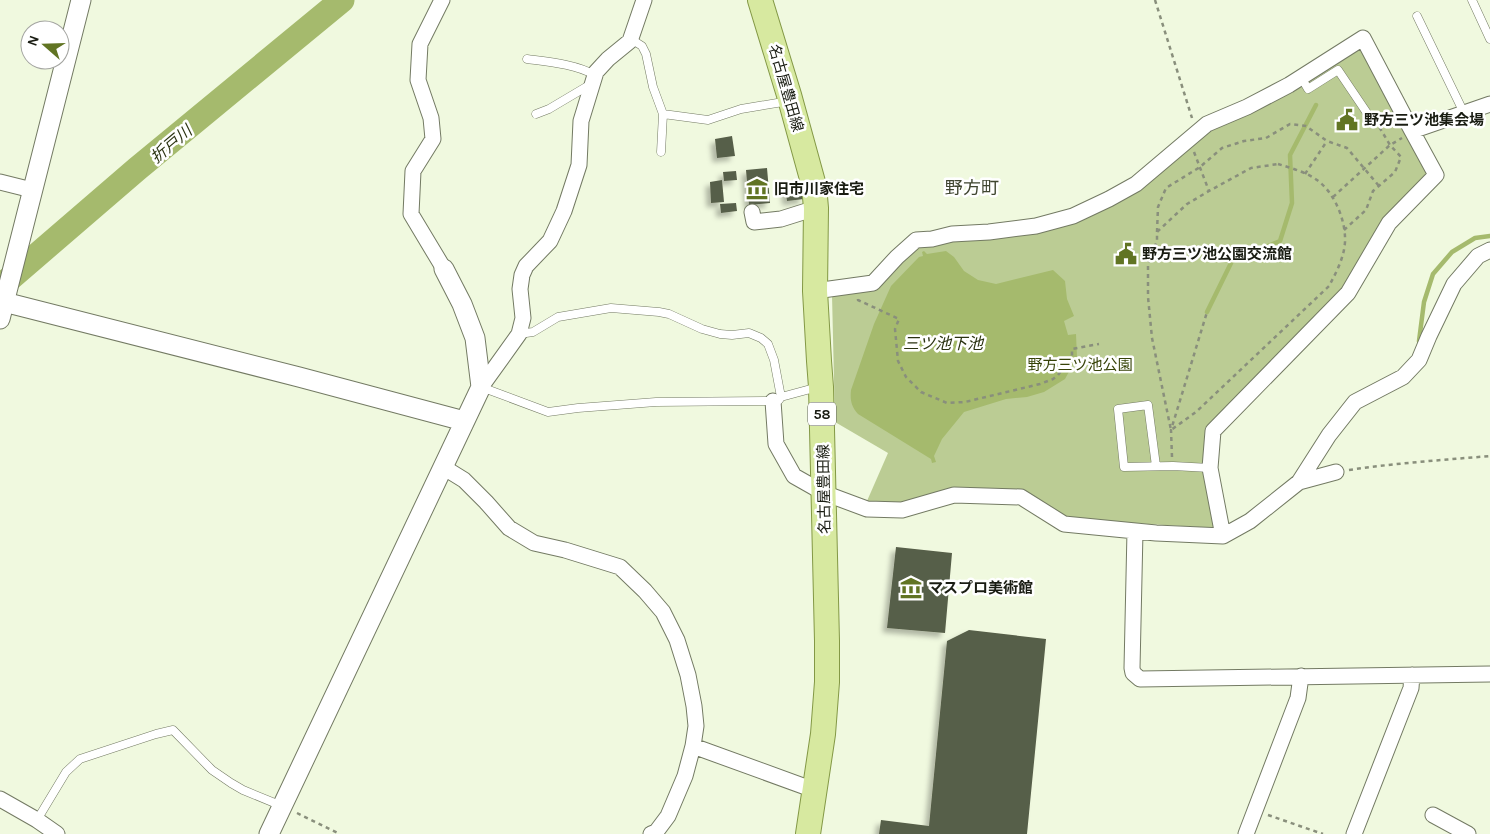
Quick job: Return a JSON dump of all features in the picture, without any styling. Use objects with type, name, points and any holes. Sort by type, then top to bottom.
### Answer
[{"type":"main road","name":"名古屋豊田線","points":[[760,0],[814,186],[816,208],[815,291],[818,361],[822,386],[827,682],[808,834]]},
{"type":"street","points":[[81,0],[2,311],[299,377],[464,421]]},
{"type":"street","points":[[442,0],[420,44],[418,80],[431,118],[433,139],[413,171],[411,214],[444,269],[462,304],[475,338],[481,387]]},
{"type":"street","points":[[269,834],[481,387],[519,334],[523,318],[520,289],[522,275],[526,266],[550,241],[564,211],[579,165],[581,122],[596,72],[608,59],[630,42],[644,0]]},
{"type":"street","points":[[815,291],[873,283],[916,240],[952,234],[989,232],[1036,226],[1073,216],[1136,184],[1207,124],[1247,107],[1289,85],[1363,38],[1436,175],[1389,224],[1348,293],[1213,431],[1210,468],[1223,536]]},
{"type":"street","points":[[1412,131],[1490,104]]},
{"type":"street","points":[[0,182],[32,190]]},
{"type":"street","points":[[752,212],[754,222],[781,219],[816,208]]},
{"type":"street","points":[[777,399],[776,444],[794,476],[824,493],[867,509],[902,510],[954,495],[1020,497],[1064,524],[1135,531],[1223,536],[1250,521],[1299,482],[1329,435],[1354,402],[1403,377],[1420,360],[1429,336],[1454,284],[1478,256],[1490,250]]},
{"type":"street","points":[[443,467],[464,480],[509,528],[534,543],[565,550],[620,567],[645,590],[662,612],[677,640],[688,675],[696,726],[685,776],[668,816],[656,832],[651,834]]},
{"type":"street","points":[[1299,482],[1336,472]]},
{"type":"street","points":[[1135,531],[1132,668],[1133,673],[1140,679],[1490,674]]},
{"type":"street","points":[[1354,834],[1411,688],[1412,675]]},
{"type":"street","points":[[1246,834],[1298,698],[1301,676]]},
{"type":"street","points":[[693,746],[814,790]]},
{"type":"street","points":[[0,799],[46,829]]},
{"type":"street","points":[[1433,815],[1468,834]]},
{"type":"lane","points":[[1472,0],[1490,39]]},
{"type":"lane","points":[[1417,16],[1464,113]]},
{"type":"lane","points":[[631,39],[642,46],[646,54],[653,87],[664,114],[661,152]]},
{"type":"lane","points":[[528,59],[587,71],[594,81],[549,109],[536,114]]},
{"type":"lane","points":[[1301,77],[1308,89],[1338,70],[1370,115]]},
{"type":"lane","points":[[664,114],[708,120],[741,109],[790,101]]},
{"type":"lane","points":[[519,334],[533,332],[558,317],[611,308],[669,314],[702,329],[720,334],[749,333],[761,338],[768,344],[774,360],[777,399]]},
{"type":"lane","points":[[481,387],[548,412],[656,402],[777,399],[822,386]]},
{"type":"lane","points":[[1156,466],[1148,406],[1118,409],[1124,468],[1156,466],[1210,468]]},
{"type":"lane","points":[[46,829],[66,772],[80,759],[173,730],[212,770],[243,790],[282,806]]},
{"type":"path","points":[[1155,0],[1200,167],[1209,191]]},
{"type":"path","points":[[1344,230],[1366,210],[1373,191],[1395,172],[1401,157],[1390,145],[1370,115]]},
{"type":"path","points":[[1172,459],[1171,430],[1152,338],[1148,297],[1148,264],[1158,232],[1158,207],[1166,188],[1200,167],[1222,148],[1244,141],[1266,138],[1290,124],[1306,126],[1327,141],[1347,148],[1379,186]]},
{"type":"path","points":[[1333,198],[1390,145],[1412,131]]},
{"type":"path","points":[[1305,174],[1327,141]]},
{"type":"path","points":[[1158,232],[1187,204],[1209,191],[1251,168],[1278,164],[1318,180],[1333,198],[1342,218],[1345,243],[1338,269],[1329,286],[1196,412],[1171,430]]},
{"type":"path","points":[[857,285],[858,300],[899,319],[895,329],[898,361],[906,377],[921,392],[947,403],[965,402],[1040,384],[1053,379],[1072,356],[1072,349],[1099,344]]},
{"type":"path","points":[[1171,430],[1207,312]]},
{"type":"path","points":[[1336,472],[1385,464],[1412,464],[1490,456]]},
{"type":"path","points":[[282,806],[340,834]]},
{"type":"path","points":[[1255,810],[1323,834]]},
{"type":"green space","name":"野方三ツ池公園","points":[[1360,48],[1430,175],[1339,293],[1205,428],[1203,472],[1215,528],[1066,519],[1021,493],[902,505],[867,501],[888,453],[835,422],[832,295],[875,291],[919,245],[1038,232],[1141,186],[1213,129],[1293,92]]},
{"type":"water","name":"三ツ池下池","points":[[924,251],[927,254],[946,251],[954,257],[964,271],[978,280],[996,284],[1053,270],[1065,281],[1067,299],[1074,316],[1064,321],[1068,335],[1076,334],[1077,357],[1065,379],[1044,392],[1027,397],[1006,399],[964,412],[942,439],[934,456],[936,462],[932,463],[931,459],[858,414],[851,403],[851,390],[874,324],[891,286],[919,257],[923,256],[922,252]]},
{"type":"building","points":[[732,136],[735,156],[717,158],[715,139]]},
{"type":"building","points":[[767,168],[770,203],[749,205],[746,170]]},
{"type":"building","points":[[736,171],[737,180],[724,181],[723,172]]},
{"type":"building","points":[[722,180],[724,202],[711,203],[710,182]]},
{"type":"building","points":[[802,185],[804,199],[787,201],[785,187]]},
{"type":"building","points":[[736,203],[737,211],[721,213],[720,204]]},
{"type":"building","points":[[896,547],[952,553],[945,633],[887,628]]},
{"type":"building","points":[[969,630],[1046,639],[1027,834],[879,834],[881,820],[929,826],[947,641]]},
{"type":"waterway","name":"折戸川","points":[[0,287],[137,169],[342,0]]},
{"type":"waterway","points":[[1207,312],[1232,261],[1280,241],[1292,203],[1290,155],[1316,105]]},
{"type":"waterway","points":[[1419,341],[1424,302],[1433,274],[1452,252],[1475,238],[1490,236]]},
{"type":"place","name":"野方三ツ池集会場","points":[[1347,120]]},
{"type":"place","name":"旧市川家住宅","points":[[757,189]]},
{"type":"place","name":"野方三ツ池公園交流館","points":[[1126,254]]},
{"type":"place","name":"マスプロ美術館","points":[[911,588]]},
{"type":"district","name":"野方町","points":[[972,188]]}]
